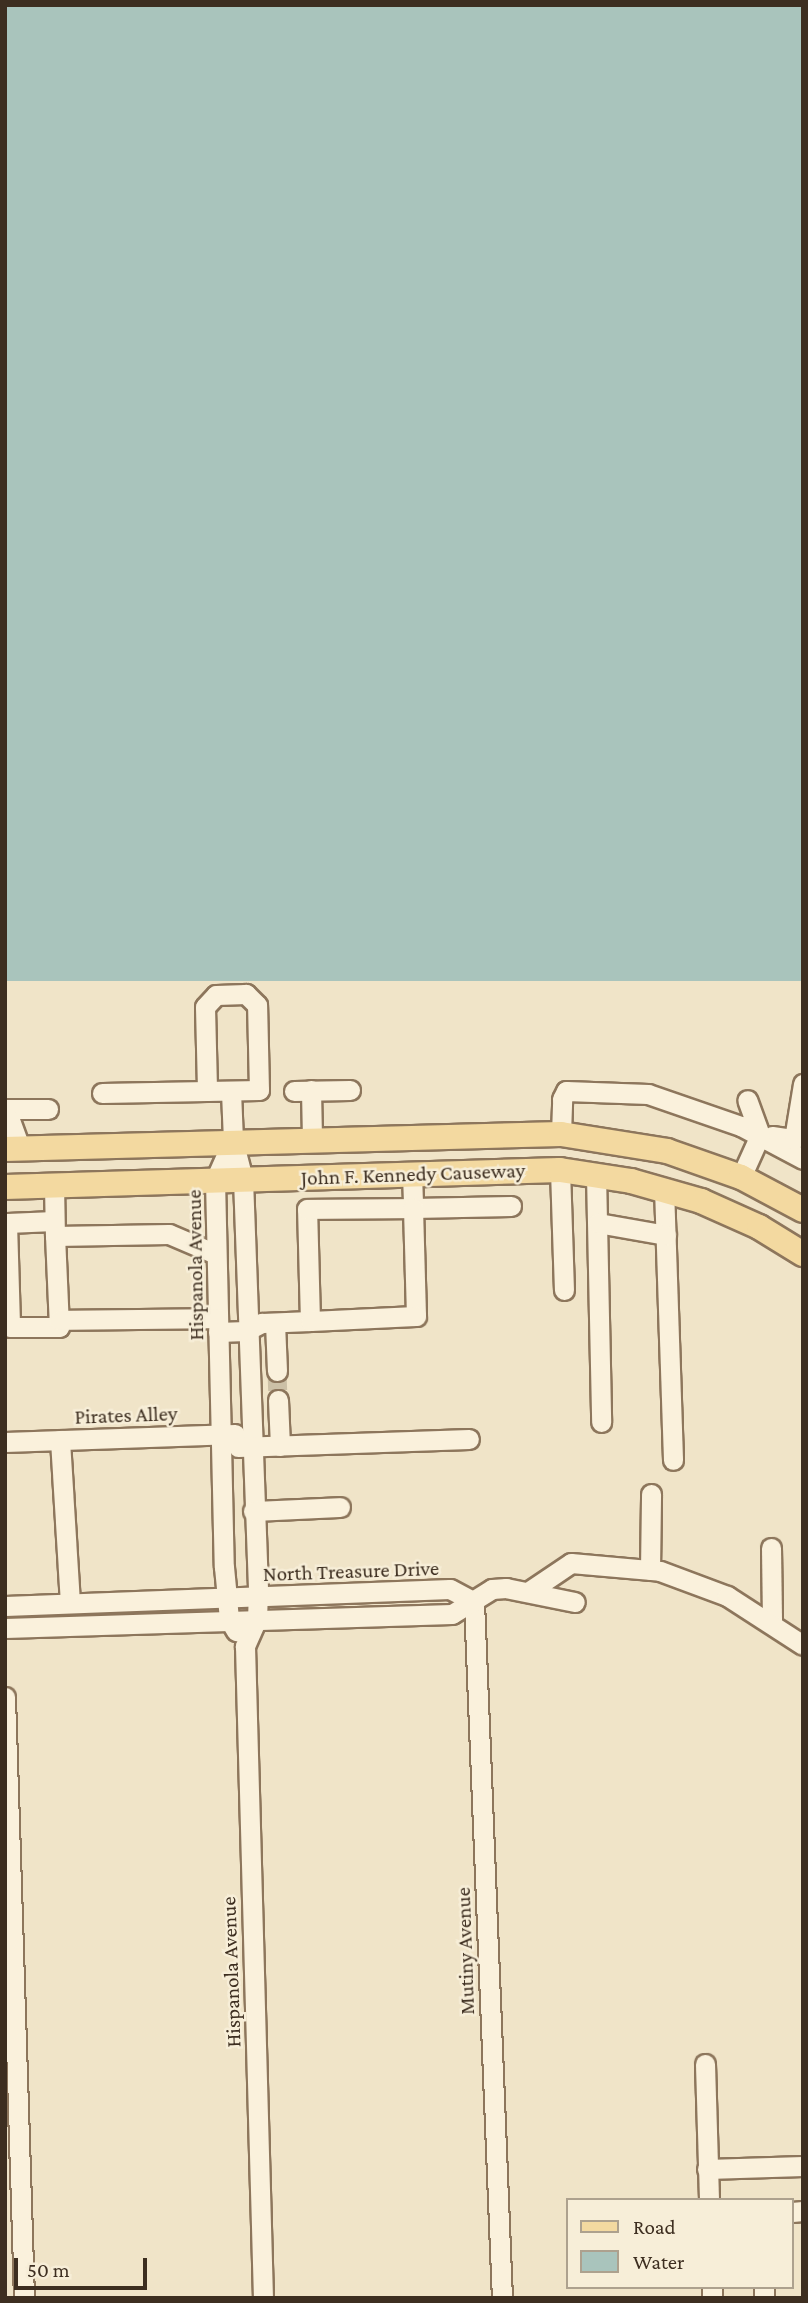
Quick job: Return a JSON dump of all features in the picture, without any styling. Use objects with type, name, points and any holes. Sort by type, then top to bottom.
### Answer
[{"type":"main road","points":[[526,1133],[527,1170]]},
{"type":"main road","name":"John F. Kennedy Causeway","points":[[13,1149],[233,1140],[561,1134],[655,1148],[741,1177],[803,1210]]},
{"type":"main road","name":"John F. Kennedy Causeway","points":[[5,1187],[559,1170],[596,1174],[664,1188],[731,1213],[803,1254]]},
{"type":"street","points":[[102,1093],[231,1091],[258,1090],[257,1006],[246,994],[216,995],[205,1007],[207,1091]]},
{"type":"street","points":[[561,1134],[563,1093],[576,1083],[672,1098],[760,1135],[803,1159]]},
{"type":"street","points":[[760,1135],[794,1139],[803,1084]]},
{"type":"street","points":[[312,1139],[302,1090],[350,1090]]},
{"type":"street","points":[[231,1091],[233,1140]]},
{"type":"street","points":[[741,1177],[760,1135],[747,1100]]},
{"type":"street","points":[[5,1109],[48,1109]]},
{"type":"street","points":[[5,1118],[13,1149]]},
{"type":"street","name":"Hispanola Avenue","points":[[233,1140],[243,1179],[249,1440],[257,1598],[257,1619],[245,1646],[263,2298]]},
{"type":"street","name":"Hispanola Avenue","points":[[233,1140],[215,1180],[216,1254],[226,1597],[229,1619],[245,1646]]},
{"type":"street","points":[[559,1170],[564,1290]]},
{"type":"street","points":[[59,1320],[218,1325],[246,1331],[275,1323],[416,1316],[412,1174]]},
{"type":"street","points":[[596,1174],[598,1223],[594,1228],[601,1422]]},
{"type":"street","points":[[54,1185],[55,1229],[59,1326],[10,1327],[7,1223],[55,1229],[169,1234],[216,1254]]},
{"type":"street","points":[[664,1188],[673,1460]]},
{"type":"street","points":[[310,1321],[307,1209],[511,1206]]},
{"type":"street","points":[[598,1223],[666,1235]]},
{"type":"street","points":[[247,1356],[277,1363],[275,1323]]},
{"type":"street","points":[[278,1400],[280,1446]]},
{"type":"street","name":"Pirates Alley","points":[[5,1442],[249,1440],[280,1446],[469,1439]]},
{"type":"street","points":[[60,1440],[70,1604]]},
{"type":"street","points":[[650,1570],[651,1494]]},
{"type":"street","points":[[253,1511],[340,1507]]},
{"type":"street","points":[[771,1548],[772,1623]]},
{"type":"street","points":[[531,1590],[570,1563],[650,1570],[691,1581],[772,1623],[803,1644]]},
{"type":"street","name":"North Treasure Drive","points":[[5,1606],[450,1589],[474,1602]]},
{"type":"street","points":[[5,1628],[453,1614],[492,1589],[531,1590],[575,1602]]},
{"type":"street","name":"Mutiny Avenue","points":[[474,1602],[502,2298]]},
{"type":"street","points":[[5,1697],[23,2298]]},
{"type":"street","points":[[705,2064],[709,2198]]},
{"type":"street","points":[[707,2169],[803,2166]]},
{"type":"water","points":[[5,5],[803,5],[803,981],[5,981]]},
{"type":"tunnel","points":[[277,1371],[278,1400]]}]
